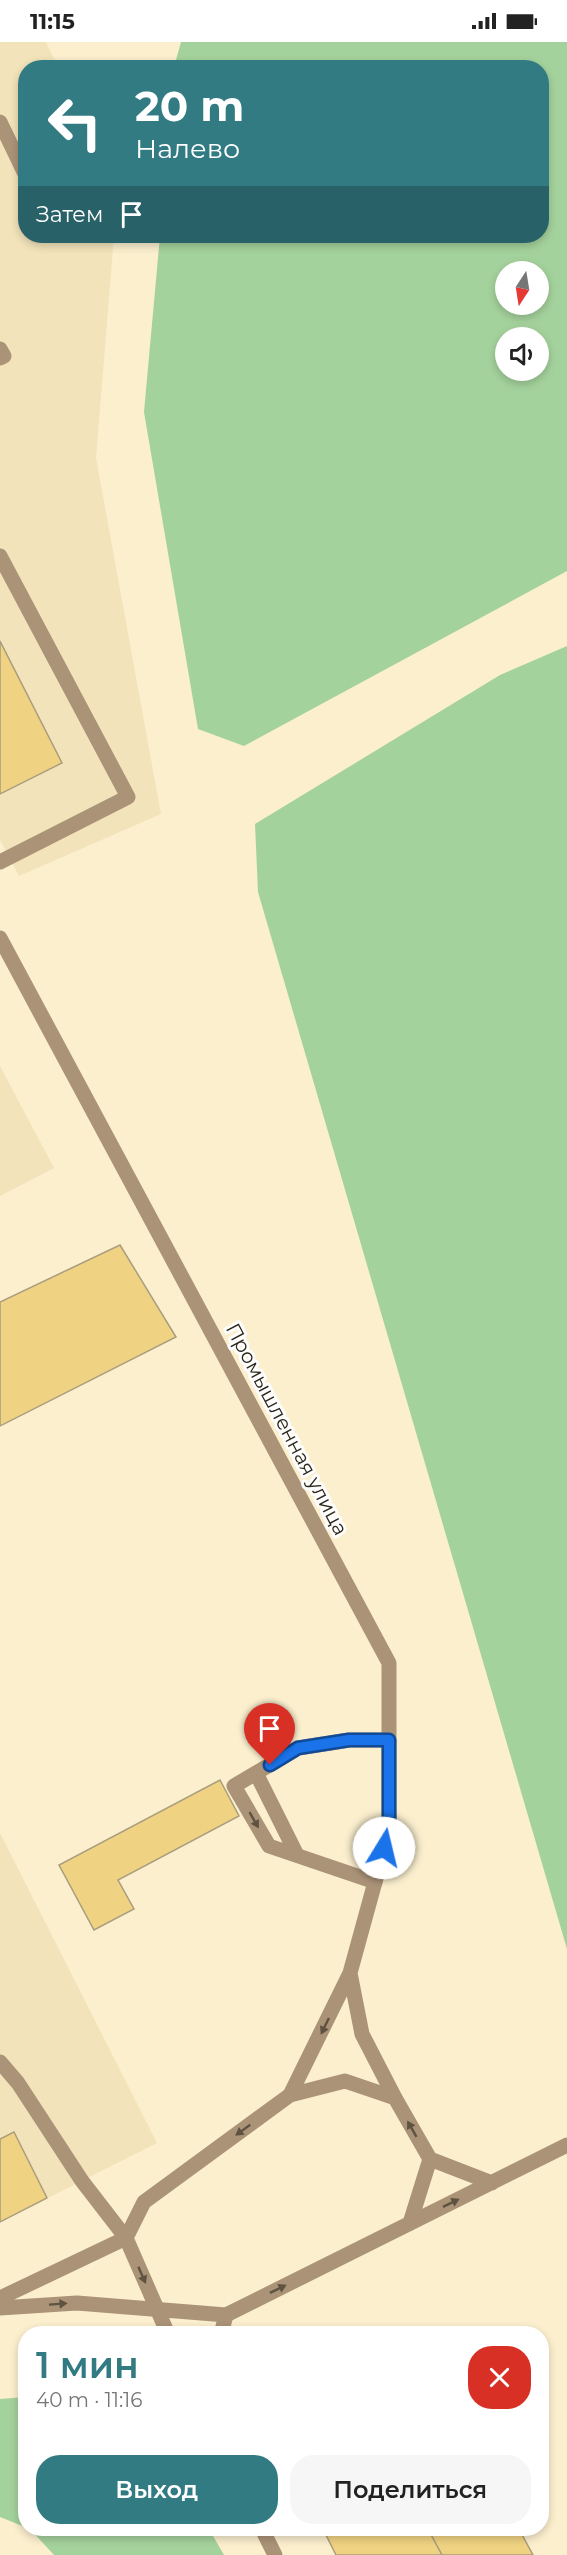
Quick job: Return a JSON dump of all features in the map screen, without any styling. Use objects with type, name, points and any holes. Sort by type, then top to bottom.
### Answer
[{"type":"street","points":[[0,122],[18,159]]},
{"type":"street","points":[[0,349],[4,356],[0,358]]},
{"type":"street","points":[[0,556],[128,797],[0,862]]},
{"type":"street","name":"Промышленная улица","points":[[0,938],[389,1663],[389,1831],[350,1973],[290,2095]]},
{"type":"street","points":[[375,1882],[269,1846],[234,1786],[298,1748],[349,1740],[389,1740]]},
{"type":"street","points":[[256,1773],[297,1855]]},
{"type":"street","points":[[350,1973],[362,2034],[430,2159],[492,2183]]},
{"type":"street","points":[[0,2062],[18,2083],[82,2181],[126,2238],[165,2326]]},
{"type":"street","points":[[0,2298],[126,2238],[144,2202],[290,2095],[345,2081],[395,2098]]},
{"type":"street","points":[[0,2308],[77,2303],[226,2315],[567,2145]]},
{"type":"street","points":[[410,2223],[430,2159]]},
{"type":"street","points":[[223,2326],[226,2315]]},
{"type":"street","points":[[265,2536],[275,2555]]},
{"type":"shaded area","points":[[0,42],[46,42],[55,60],[18,60],[18,243],[113,243],[96,458],[161,814],[19,876],[0,840]]},
{"type":"shaded area","points":[[0,1066],[54,1168],[0,1196]]},
{"type":"shaded area","points":[[0,1833],[157,2143],[0,2222]]},
{"type":"green space","points":[[181,42],[567,42],[567,571],[244,746],[198,729],[144,412],[159,243],[549,243],[549,60],[176,60]]},
{"type":"green space","points":[[567,646],[567,1949],[258,892],[255,824],[500,675]]},
{"type":"green space","points":[[18,2398],[18,2524],[0,2517],[0,2399]]},
{"type":"green space","points":[[36,2536],[213,2536],[224,2555],[54,2555]]},
{"type":"building","points":[[0,641],[62,763],[0,794]]},
{"type":"building","points":[[120,1245],[176,1337],[0,1426],[0,1302]]},
{"type":"building","points":[[220,1780],[239,1816],[118,1880],[134,1909],[94,1930],[59,1865]]},
{"type":"building","points":[[14,2132],[47,2198],[0,2222],[0,2139]]},
{"type":"building","points":[[326,2536],[432,2536],[442,2555],[336,2555]]},
{"type":"building","points":[[432,2536],[523,2536],[533,2555],[442,2555]]},
{"type":"route","points":[[270,1765],[298,1748],[349,1740],[389,1740],[389,1831],[384,1848]]}]
